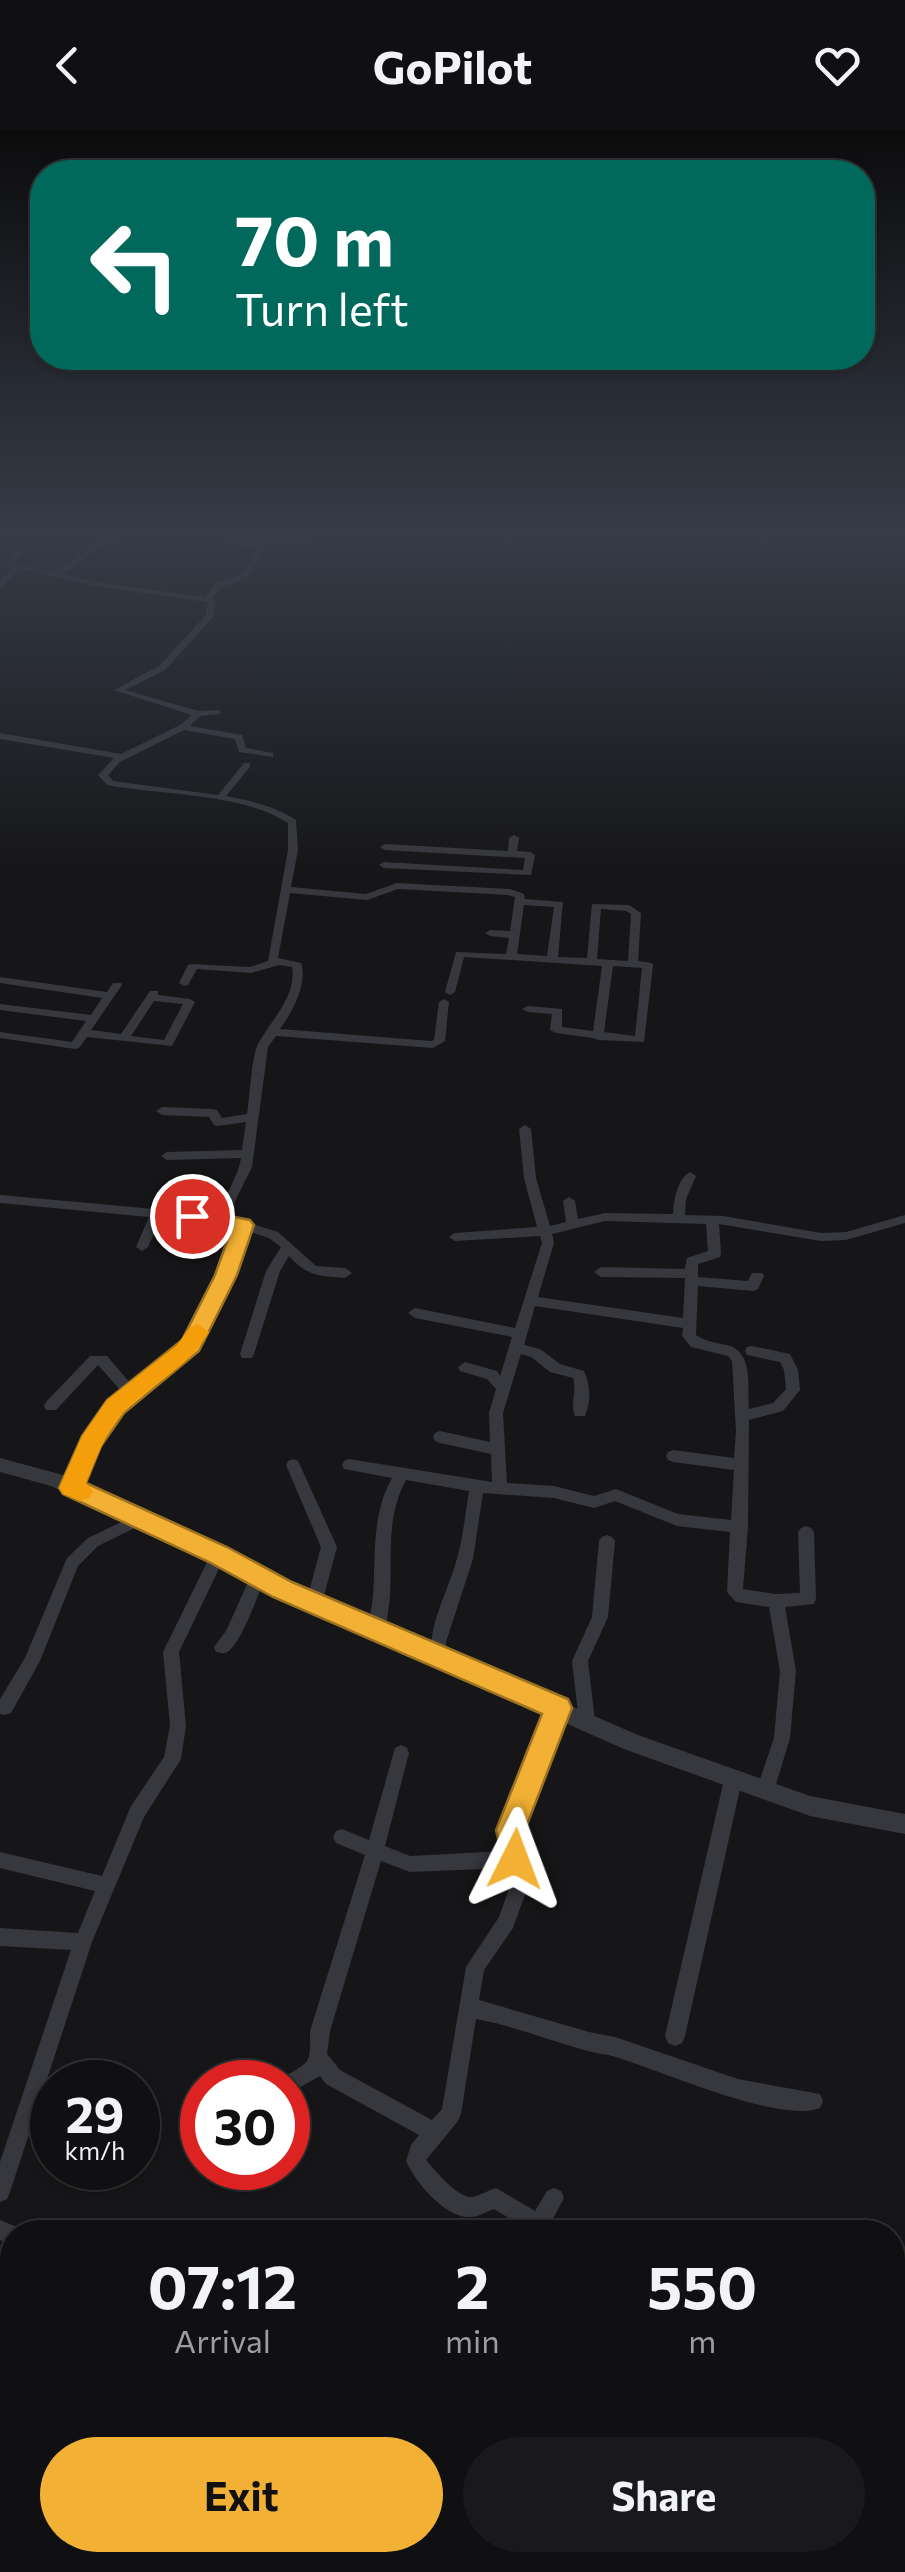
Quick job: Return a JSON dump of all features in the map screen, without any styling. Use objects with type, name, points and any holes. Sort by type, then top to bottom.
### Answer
[{"type":"street","points":[[181,647],[162,668],[118,690],[198,714],[217,712]]},
{"type":"street","points":[[198,714],[183,727],[120,758],[103,772],[110,783],[219,799],[292,818],[293,850],[272,953],[276,962]]},
{"type":"street","points":[[183,727],[239,737],[242,750],[270,755]]},
{"type":"street","points":[[0,736],[120,758]]},
{"type":"street","points":[[219,799],[247,765]]},
{"type":"street","points":[[512,854],[514,838]]},
{"type":"street","points":[[469,890],[476,846]]},
{"type":"street","points":[[384,865],[527,873],[530,855],[476,846],[385,848]]},
{"type":"street","points":[[286,890],[367,896],[397,886],[510,892],[520,896],[511,957]]},
{"type":"street","points":[[520,902],[559,904],[552,958]]},
{"type":"street","points":[[592,961],[596,906],[629,908],[636,913],[633,964]]},
{"type":"street","points":[[490,934],[515,934]]},
{"type":"street","points":[[272,1032],[433,1044],[439,1040],[460,954],[648,966],[640,1040],[556,1030],[558,1011],[528,1009]]},
{"type":"street","points":[[184,983],[192,967],[251,970],[276,962],[300,967],[286,1013],[262,1047],[246,1167],[226,1220]]},
{"type":"street","points":[[598,1037],[608,962]]},
{"type":"street","points":[[0,1035],[76,1046],[113,991],[2,977]]},
{"type":"street","points":[[85,1033],[168,1044],[190,1002],[153,995],[124,1038]]},
{"type":"street","points":[[0,1007],[94,1020]]},
{"type":"street","points":[[162,1111],[215,1113],[218,1122],[254,1118]]},
{"type":"street","points":[[500,1486],[496,1413],[546,1250],[546,1231],[530,1178],[526,1129]]},
{"type":"street","points":[[167,1156],[246,1154]]},
{"type":"street","points":[[678,1218],[680,1198],[690,1176]]},
{"type":"street","points":[[0,1198],[226,1220],[274,1236],[310,1270],[345,1273]]},
{"type":"street","points":[[569,1202],[573,1224]]},
{"type":"street","points":[[142,1248],[156,1213]]},
{"type":"street","points":[[455,1237],[546,1231],[605,1217],[712,1219],[821,1237],[846,1236],[905,1219]]},
{"type":"street","points":[[712,1219],[716,1253],[693,1259],[689,1324],[690,1339],[736,1354],[743,1416],[735,1592],[742,1598],[808,1599],[806,1532]]},
{"type":"street","points":[[72,1488],[90,1442],[130,1392],[190,1345],[226,1275],[243,1225]]},
{"type":"street","points":[[247,1354],[273,1271],[286,1248]]},
{"type":"street","points":[[601,1272],[691,1277],[754,1286],[758,1276]]},
{"type":"street","points":[[532,1301],[689,1324]]},
{"type":"street","points":[[416,1313],[518,1341],[555,1368],[578,1375],[583,1388],[580,1412]]},
{"type":"street","points":[[743,1416],[778,1407],[793,1390],[792,1370],[785,1358],[752,1351]]},
{"type":"street","points":[[51,1406],[95,1360],[102,1360],[130,1392]]},
{"type":"street","points":[[465,1367],[492,1375],[504,1388]]},
{"type":"street","points":[[440,1437],[498,1450]]},
{"type":"street","points":[[672,1456],[742,1465]]},
{"type":"street","points":[[0,1464],[72,1488],[376,1631],[734,1780],[810,1806],[905,1824]]},
{"type":"street","points":[[293,1465],[328,1547],[314,1602]]},
{"type":"street","points":[[349,1465],[400,1477],[477,1488],[500,1486],[554,1492],[594,1502],[616,1495],[678,1520],[740,1527]]},
{"type":"street","points":[[376,1631],[385,1577],[382,1522],[400,1477]]},
{"type":"street","points":[[440,1656],[438,1642],[465,1558],[477,1488]]},
{"type":"street","points":[[2,1710],[32,1661],[72,1562],[93,1542],[138,1520]]},
{"type":"street","points":[[587,1721],[580,1661],[600,1617],[606,1541]]},
{"type":"street","points":[[0,2192],[83,1942],[137,1812],[172,1758],[178,1726],[171,1652],[218,1554]]},
{"type":"street","points":[[222,1647],[232,1635],[258,1576]]},
{"type":"street","points":[[765,1792],[782,1738],[788,1670],[776,1600]]},
{"type":"street","points":[[532,2220],[496,2198],[474,2207],[458,2203],[416,2165],[418,2152],[451,2114],[474,1966],[514,1907],[518,1889],[510,1830],[558,1708]]},
{"type":"street","points":[[400,1754],[376,1852],[320,2032],[320,2061],[333,2077],[435,2133]]},
{"type":"street","points":[[676,2036],[734,1780]]},
{"type":"street","points":[[342,1837],[396,1861],[420,1864],[515,1859]]},
{"type":"street","points":[[0,1860],[106,1885]]},
{"type":"street","points":[[0,1937],[83,1942]]},
{"type":"street","points":[[470,2008],[509,2014],[594,2044],[616,2046],[661,2066],[742,2091],[813,2100]]},
{"type":"street","points":[[310,2071],[320,2061]]},
{"type":"street","points":[[541,2220],[554,2198]]},
{"type":"slow traffic","points":[[80,1491],[72,1488],[90,1442],[115,1407],[185,1351],[198,1332]]},
{"type":"route","points":[[192,1216],[243,1225],[226,1275],[190,1345],[115,1407],[90,1442],[72,1488],[218,1554],[282,1590],[558,1708],[510,1830],[515,1859]]}]
